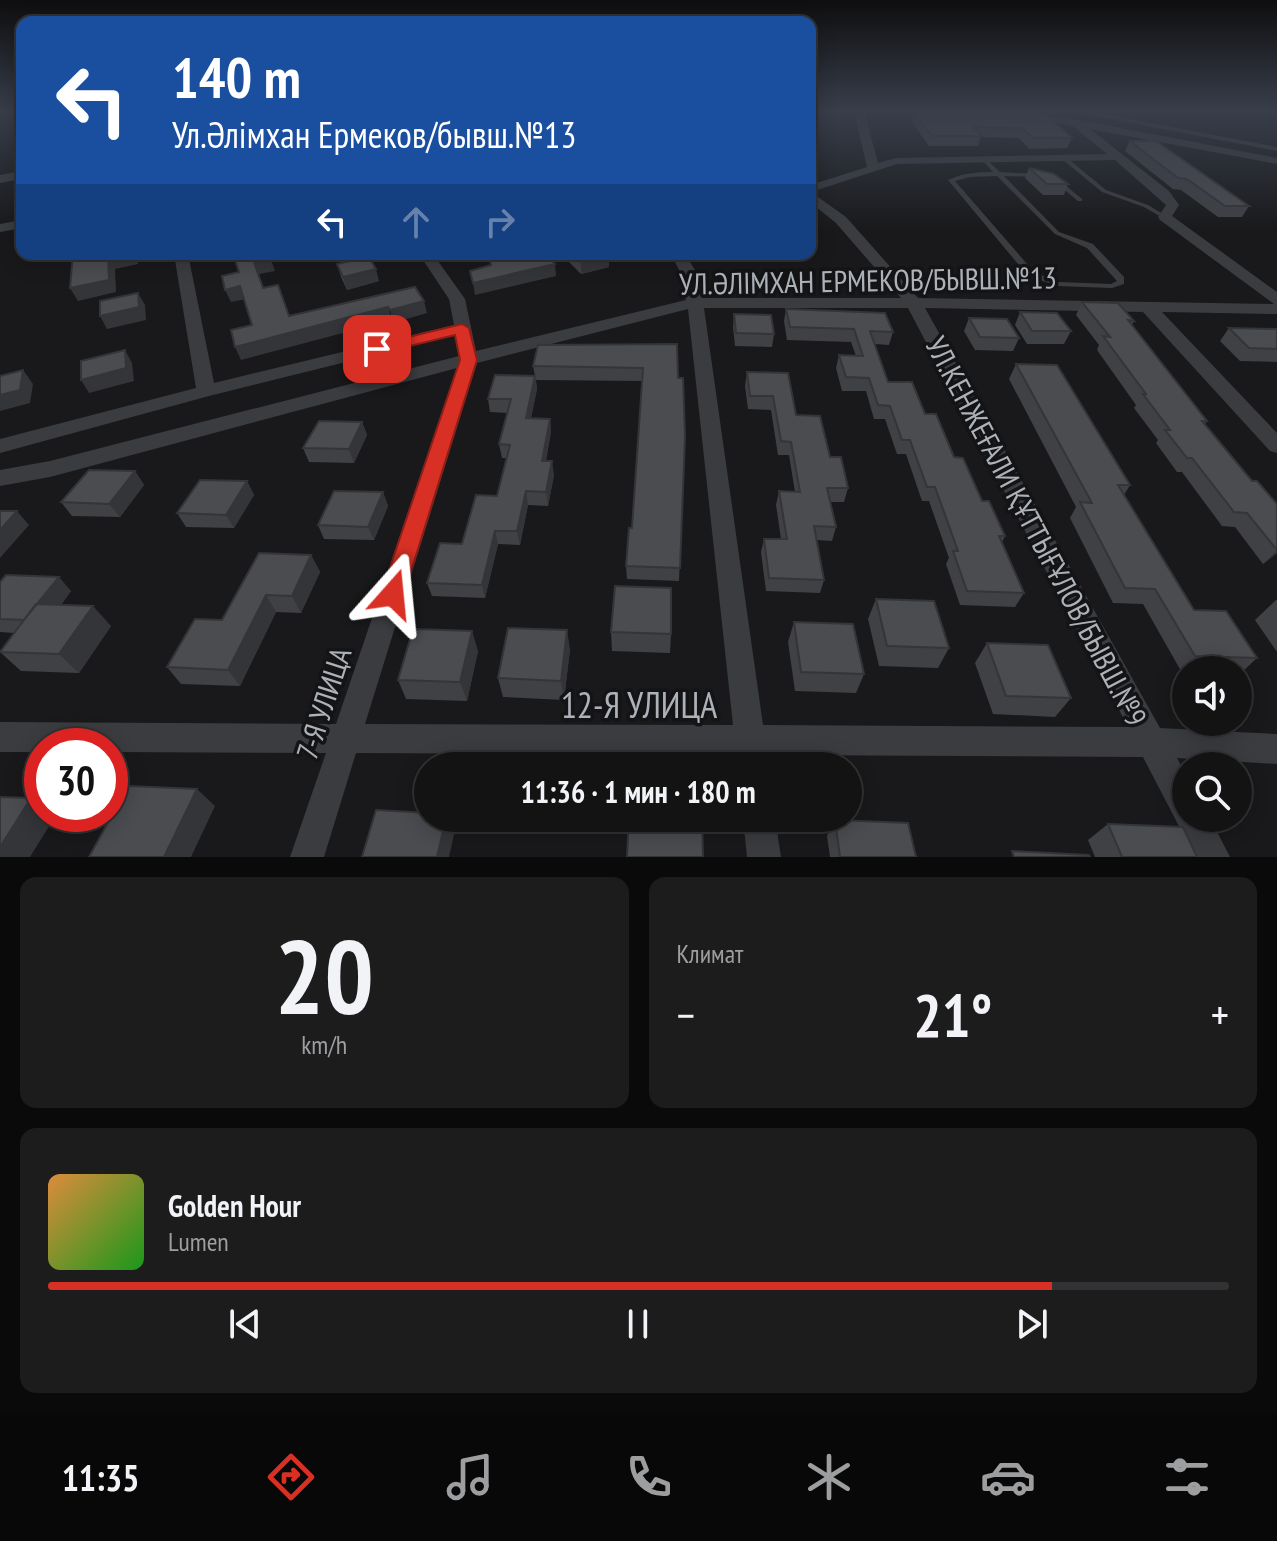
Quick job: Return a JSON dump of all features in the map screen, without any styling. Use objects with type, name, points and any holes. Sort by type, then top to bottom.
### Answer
[{"type":"street","points":[[869,151],[873,168]]},
{"type":"street","points":[[1109,151],[1165,194],[1173,205],[1165,217],[1277,300]]},
{"type":"street","points":[[1225,151],[1277,161]]},
{"type":"street","points":[[1251,156],[1277,173]]},
{"type":"street","points":[[816,187],[896,161],[1116,157]]},
{"type":"street","name":"УЛ.КЕНЖЕҒАЛИ ҚҰТТЫҒҰЛОВ/БЫВШ.№9","points":[[816,201],[841,220],[914,303],[1172,780]]},
{"type":"street","points":[[182,260],[206,391]]},
{"type":"street","points":[[430,260],[457,299],[469,360]]},
{"type":"street","points":[[681,260],[695,303],[752,752]]},
{"type":"street","name":"УЛ.ӘЛІМХАН ЕРМЕКОВ/БЫВШ.№13","points":[[0,478],[50,469],[625,318],[695,303],[1277,309]]},
{"type":"street","points":[[1149,308],[1277,446]]},
{"type":"street","points":[[0,446],[462,328]]},
{"type":"street","name":"7-Я УЛИЦА","points":[[307,857],[469,360]]},
{"type":"street","name":"12-Я УЛИЦА","points":[[0,737],[345,740],[694,752]]},
{"type":"street","name":"12-Я УЛИЦА","points":[[819,752],[1152,742],[1277,749]]},
{"type":"street","points":[[761,832],[764,857]]},
{"type":"street","points":[[1200,832],[1213,857]]},
{"type":"lane","points":[[1064,158],[1104,191],[1146,206],[1165,217]]},
{"type":"lane","points":[[984,159],[1001,176],[1057,233],[1090,246],[1121,279],[1112,286],[1057,284],[1031,274],[951,180],[963,176],[1001,176],[1051,177],[1080,200]]},
{"type":"building","points":[[1143,151],[1170,151],[1249,206],[1225,206],[1187,179],[1178,178]]},
{"type":"building","points":[[1029,168],[1054,174],[1068,184],[1047,184]]},
{"type":"building","points":[[72,260],[108,260],[109,280],[70,288]]},
{"type":"building","points":[[235,260],[262,260],[254,262],[263,288],[278,285],[289,316],[415,287],[424,301],[390,310],[388,307],[235,347],[231,330],[252,325],[240,286],[225,290],[222,276],[239,272]]},
{"type":"building","points":[[371,260],[376,269],[343,277],[337,264]]},
{"type":"building","points":[[490,260],[551,260],[555,264],[473,283],[470,271],[491,265]]},
{"type":"building","points":[[138,293],[139,307],[100,316],[100,301]]},
{"type":"building","points":[[1082,302],[1118,303],[1134,321],[1128,320],[1207,421],[1202,421],[1252,481],[1257,481],[1277,504],[1277,550],[1247,513],[1234,512],[1192,458],[1187,458],[1165,430],[1170,430],[1143,394],[1146,394],[1103,336],[1110,337]]},
{"type":"building","points":[[786,309],[885,313],[893,332],[870,331],[888,382],[912,382],[925,414],[936,414],[954,457],[963,458],[982,501],[989,501],[1005,536],[999,536],[1024,593],[967,591],[953,551],[958,551],[935,487],[927,487],[910,440],[902,440],[890,406],[878,405],[869,378],[846,377],[839,355],[863,356],[854,329],[790,327]]},
{"type":"building","points":[[1020,312],[1057,313],[1071,331],[1032,331]]},
{"type":"building","points":[[734,314],[771,315],[774,334],[736,333]]},
{"type":"building","points":[[969,318],[1007,319],[1019,338],[980,337]]},
{"type":"building","points":[[1229,328],[1277,329],[1277,349],[1249,348]]},
{"type":"building","points":[[677,344],[678,378],[683,378],[685,436],[680,568],[626,566],[629,528],[632,528],[643,368],[533,366],[538,345]]},
{"type":"building","points":[[125,350],[126,368],[81,380],[81,361]]},
{"type":"building","points":[[1016,364],[1057,365],[1130,485],[1118,485],[1194,610],[1226,611],[1257,658],[1195,656],[1155,589],[1125,588],[1080,502],[1092,503]]},
{"type":"building","points":[[23,370],[20,390],[0,395],[0,376]]},
{"type":"building","points":[[747,372],[788,373],[796,415],[820,416],[830,457],[841,457],[848,488],[827,488],[836,527],[814,526],[824,580],[769,578],[764,539],[787,539],[779,491],[800,492],[791,442],[781,441],[773,396],[750,396]]},
{"type":"building","points":[[495,375],[535,376],[526,418],[550,419],[542,461],[552,461],[546,492],[526,491],[517,531],[495,531],[482,585],[427,583],[440,543],[462,544],[476,495],[497,496],[510,445],[499,444],[511,399],[488,399]]},
{"type":"building","points":[[319,421],[362,422],[349,449],[303,448]]},
{"type":"building","points":[[89,470],[135,471],[109,504],[61,502]]},
{"type":"building","points":[[200,480],[247,481],[226,515],[177,513]]},
{"type":"building","points":[[334,491],[383,492],[368,527],[318,525]]},
{"type":"building","points":[[0,511],[17,511],[0,530]]},
{"type":"building","points":[[259,553],[311,555],[292,596],[266,595],[228,670],[167,667],[195,619],[222,620]]},
{"type":"building","points":[[6,575],[59,577],[24,620],[0,619],[0,582]]},
{"type":"building","points":[[615,586],[671,588],[671,634],[611,632]]},
{"type":"building","points":[[876,599],[934,601],[949,648],[887,646]]},
{"type":"building","points":[[36,604],[93,606],[59,654],[0,652]]},
{"type":"building","points":[[794,622],[853,624],[864,674],[801,672]]},
{"type":"building","points":[[508,628],[567,630],[561,681],[498,678]]},
{"type":"building","points":[[413,629],[472,631],[460,682],[398,680]]},
{"type":"building","points":[[987,643],[1048,645],[1071,698],[1006,696]]},
{"type":"building","points":[[128,786],[197,789],[164,857],[89,857],[103,832],[128,832]]},
{"type":"building","points":[[0,797],[24,798],[24,809],[0,847]]},
{"type":"building","points":[[376,810],[414,812],[414,832],[443,832],[437,857],[362,857]]},
{"type":"building","points":[[862,821],[908,823],[916,857],[840,857],[837,832],[862,832]]},
{"type":"building","points":[[1108,824],[1172,827],[1172,832],[1185,832],[1197,857],[1122,857]]},
{"type":"building","points":[[628,832],[702,832],[703,857],[627,857]]},
{"type":"building","points":[[1012,851],[1089,855],[1090,857],[1014,857]]},
{"type":"route","points":[[377,349],[462,328],[469,360],[393,594]]}]
